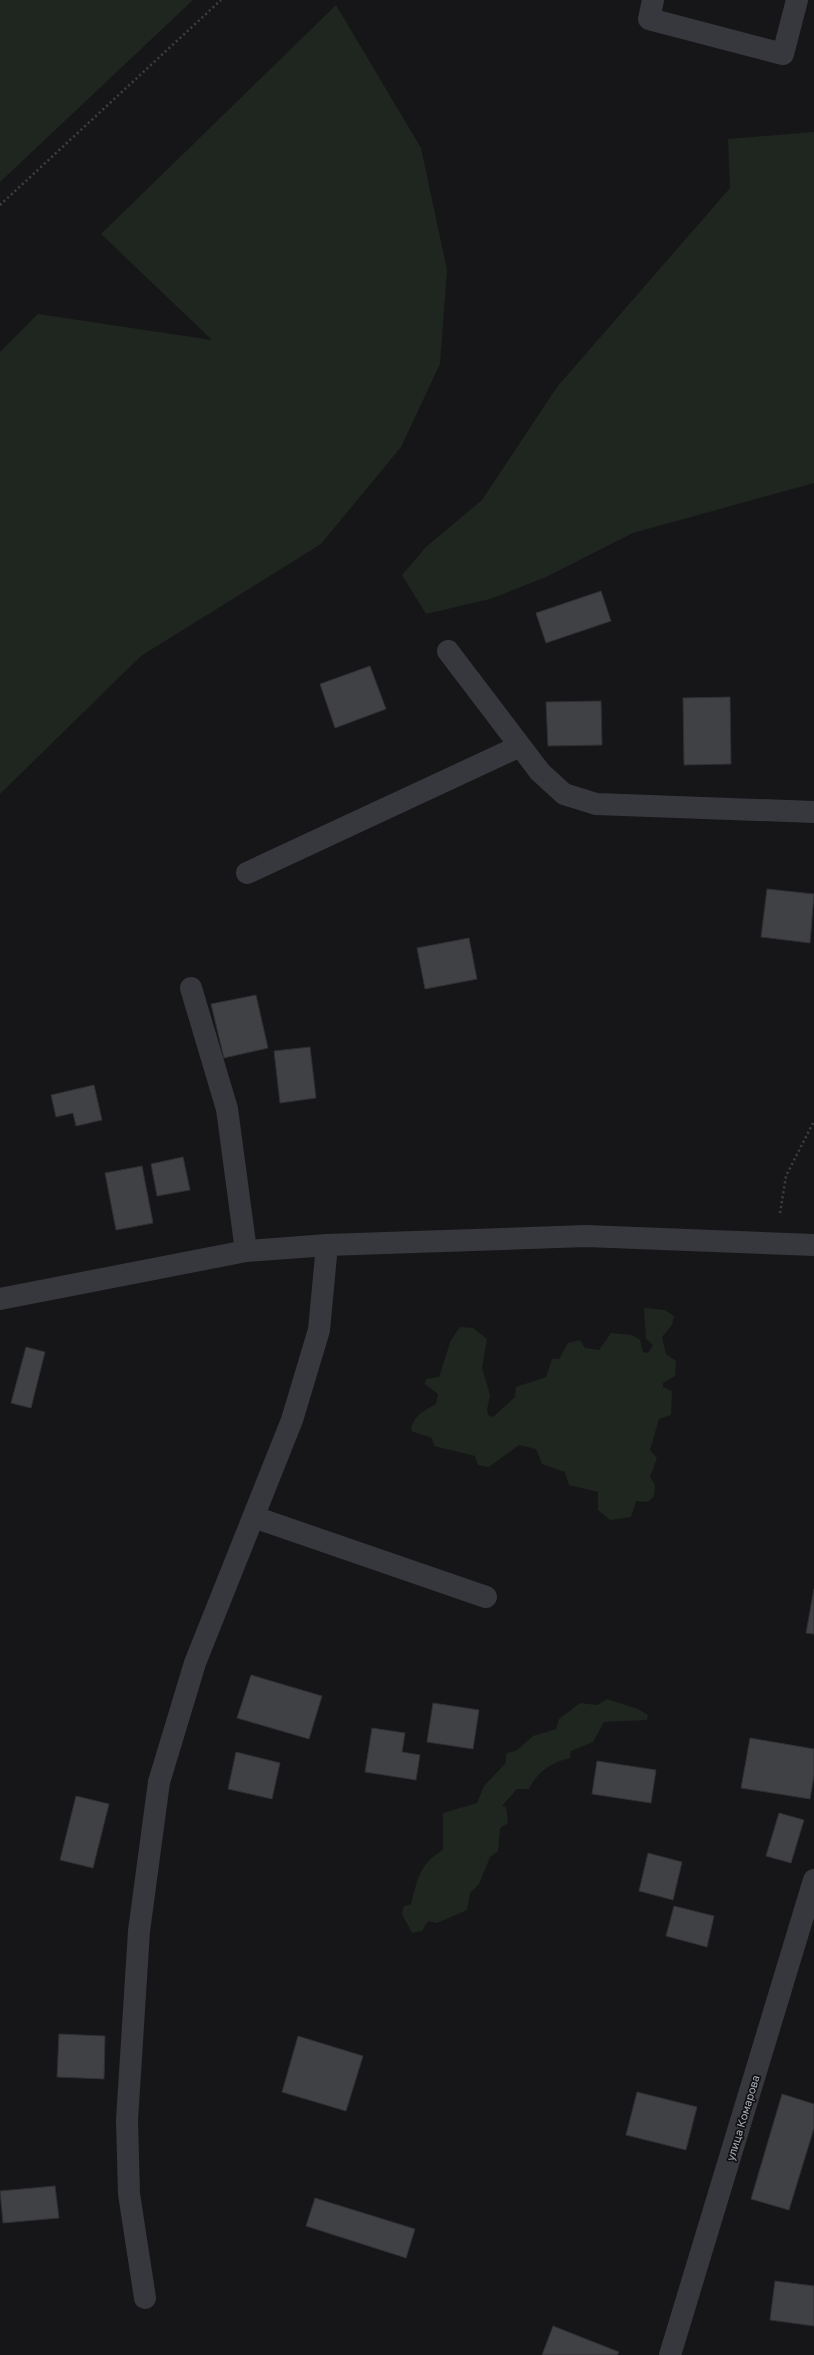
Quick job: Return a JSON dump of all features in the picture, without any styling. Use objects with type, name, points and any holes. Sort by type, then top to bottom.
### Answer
[{"type":"street","points":[[653,0],[649,18],[783,54],[797,0]]},
{"type":"street","points":[[448,650],[540,772],[564,794],[596,804],[814,812]]},
{"type":"street","points":[[247,873],[520,746]]},
{"type":"street","points":[[191,988],[227,1109],[246,1251]]},
{"type":"street","points":[[0,1299],[246,1251],[327,1245],[586,1236],[814,1245]]},
{"type":"street","points":[[145,2298],[129,2194],[127,2120],[139,1931],[159,1782],[195,1663],[292,1420],[319,1330],[327,1245]]},
{"type":"street","points":[[254,1517],[486,1598]]},
{"type":"street","name":"улица Комарова","points":[[670,2355],[814,1880]]},
{"type":"path","points":[[0,205],[221,0]]},
{"type":"path","points":[[774,1243],[786,1176],[814,1121]]},
{"type":"shaded area","points":[[0,0],[193,0],[0,182]]},
{"type":"shaded area","points":[[336,5],[421,148],[447,270],[440,364],[401,447],[321,544],[141,656],[0,794],[0,352],[38,314],[212,340],[101,234]]},
{"type":"shaded area","points":[[814,132],[814,483],[633,533],[546,577],[490,599],[426,614],[402,575],[426,547],[482,500],[557,387],[730,188],[728,139]]},
{"type":"shaded area","points":[[644,1308],[665,1310],[674,1316],[672,1325],[662,1337],[666,1354],[676,1361],[675,1376],[663,1383],[663,1387],[672,1391],[671,1415],[659,1419],[650,1450],[657,1458],[650,1477],[655,1485],[654,1496],[648,1502],[636,1501],[631,1517],[610,1520],[598,1510],[598,1492],[569,1485],[565,1472],[542,1464],[536,1449],[519,1445],[489,1467],[478,1465],[475,1456],[434,1446],[432,1438],[411,1431],[414,1421],[419,1414],[436,1404],[438,1394],[425,1384],[426,1379],[439,1377],[451,1340],[460,1327],[473,1328],[487,1339],[482,1368],[490,1395],[487,1410],[488,1415],[493,1417],[515,1397],[516,1387],[546,1377],[552,1359],[559,1359],[568,1343],[580,1340],[585,1348],[599,1350],[611,1333],[632,1335],[640,1340],[643,1352],[648,1353],[653,1345],[646,1339]]},
{"type":"shaded area","points":[[607,1699],[638,1709],[648,1715],[647,1720],[604,1722],[593,1742],[571,1751],[570,1758],[551,1765],[536,1778],[529,1789],[517,1789],[502,1806],[506,1807],[508,1823],[500,1828],[498,1851],[490,1857],[479,1884],[470,1893],[467,1910],[437,1923],[428,1921],[422,1931],[412,1933],[402,1914],[404,1906],[411,1904],[418,1880],[424,1867],[435,1855],[443,1850],[443,1813],[477,1803],[484,1786],[505,1764],[507,1753],[516,1751],[533,1736],[556,1729],[559,1719],[580,1703],[597,1705]]},
{"type":"building","points":[[601,591],[611,621],[546,643],[536,613]]},
{"type":"building","points":[[370,666],[386,709],[335,728],[320,684]]},
{"type":"building","points":[[730,697],[731,764],[684,765],[683,698]]},
{"type":"building","points":[[601,701],[602,745],[548,746],[546,702]]},
{"type":"building","points":[[767,889],[814,894],[810,943],[761,937]]},
{"type":"building","points":[[469,938],[477,979],[425,989],[417,948]]},
{"type":"building","points":[[256,995],[268,1048],[224,1058],[211,1004]]},
{"type":"building","points":[[310,1047],[316,1098],[280,1103],[274,1051]]},
{"type":"building","points":[[94,1085],[102,1120],[76,1126],[73,1113],[56,1117],[51,1095]]},
{"type":"building","points":[[183,1157],[190,1190],[157,1196],[151,1164]]},
{"type":"building","points":[[142,1166],[153,1223],[116,1230],[105,1173]]},
{"type":"building","points":[[26,1347],[45,1352],[31,1408],[11,1403]]},
{"type":"building","points":[[814,1589],[814,1634],[806,1633]]},
{"type":"building","points":[[251,1675],[322,1696],[309,1739],[237,1718]]},
{"type":"building","points":[[433,1703],[479,1710],[473,1749],[427,1742]]},
{"type":"building","points":[[372,1728],[405,1733],[402,1752],[420,1755],[416,1780],[365,1772]]},
{"type":"building","points":[[750,1738],[814,1749],[814,1775],[810,1799],[741,1788]]},
{"type":"building","points":[[236,1752],[280,1763],[272,1799],[228,1789]]},
{"type":"building","points":[[597,1761],[656,1770],[651,1803],[592,1794]]},
{"type":"building","points":[[76,1796],[109,1804],[93,1868],[60,1860]]},
{"type":"building","points":[[779,1813],[804,1820],[791,1863],[766,1856]]},
{"type":"building","points":[[648,1853],[682,1862],[673,1900],[639,1891]]},
{"type":"building","points":[[674,1906],[714,1916],[707,1947],[666,1936]]},
{"type":"building","points":[[59,2034],[105,2036],[104,2079],[57,2077]]},
{"type":"building","points":[[298,2036],[363,2056],[346,2111],[282,2092]]},
{"type":"building","points":[[637,2092],[697,2107],[686,2150],[626,2135]]},
{"type":"building","points":[[782,2094],[814,2104],[814,2128],[789,2210],[751,2199]]},
{"type":"building","points":[[55,2186],[59,2218],[3,2223],[0,2191]]},
{"type":"building","points":[[315,2198],[415,2229],[406,2258],[306,2226]]},
{"type":"building","points":[[775,2281],[814,2286],[814,2326],[770,2320]]},
{"type":"building","points":[[553,2326],[619,2352],[617,2355],[542,2355]]}]
